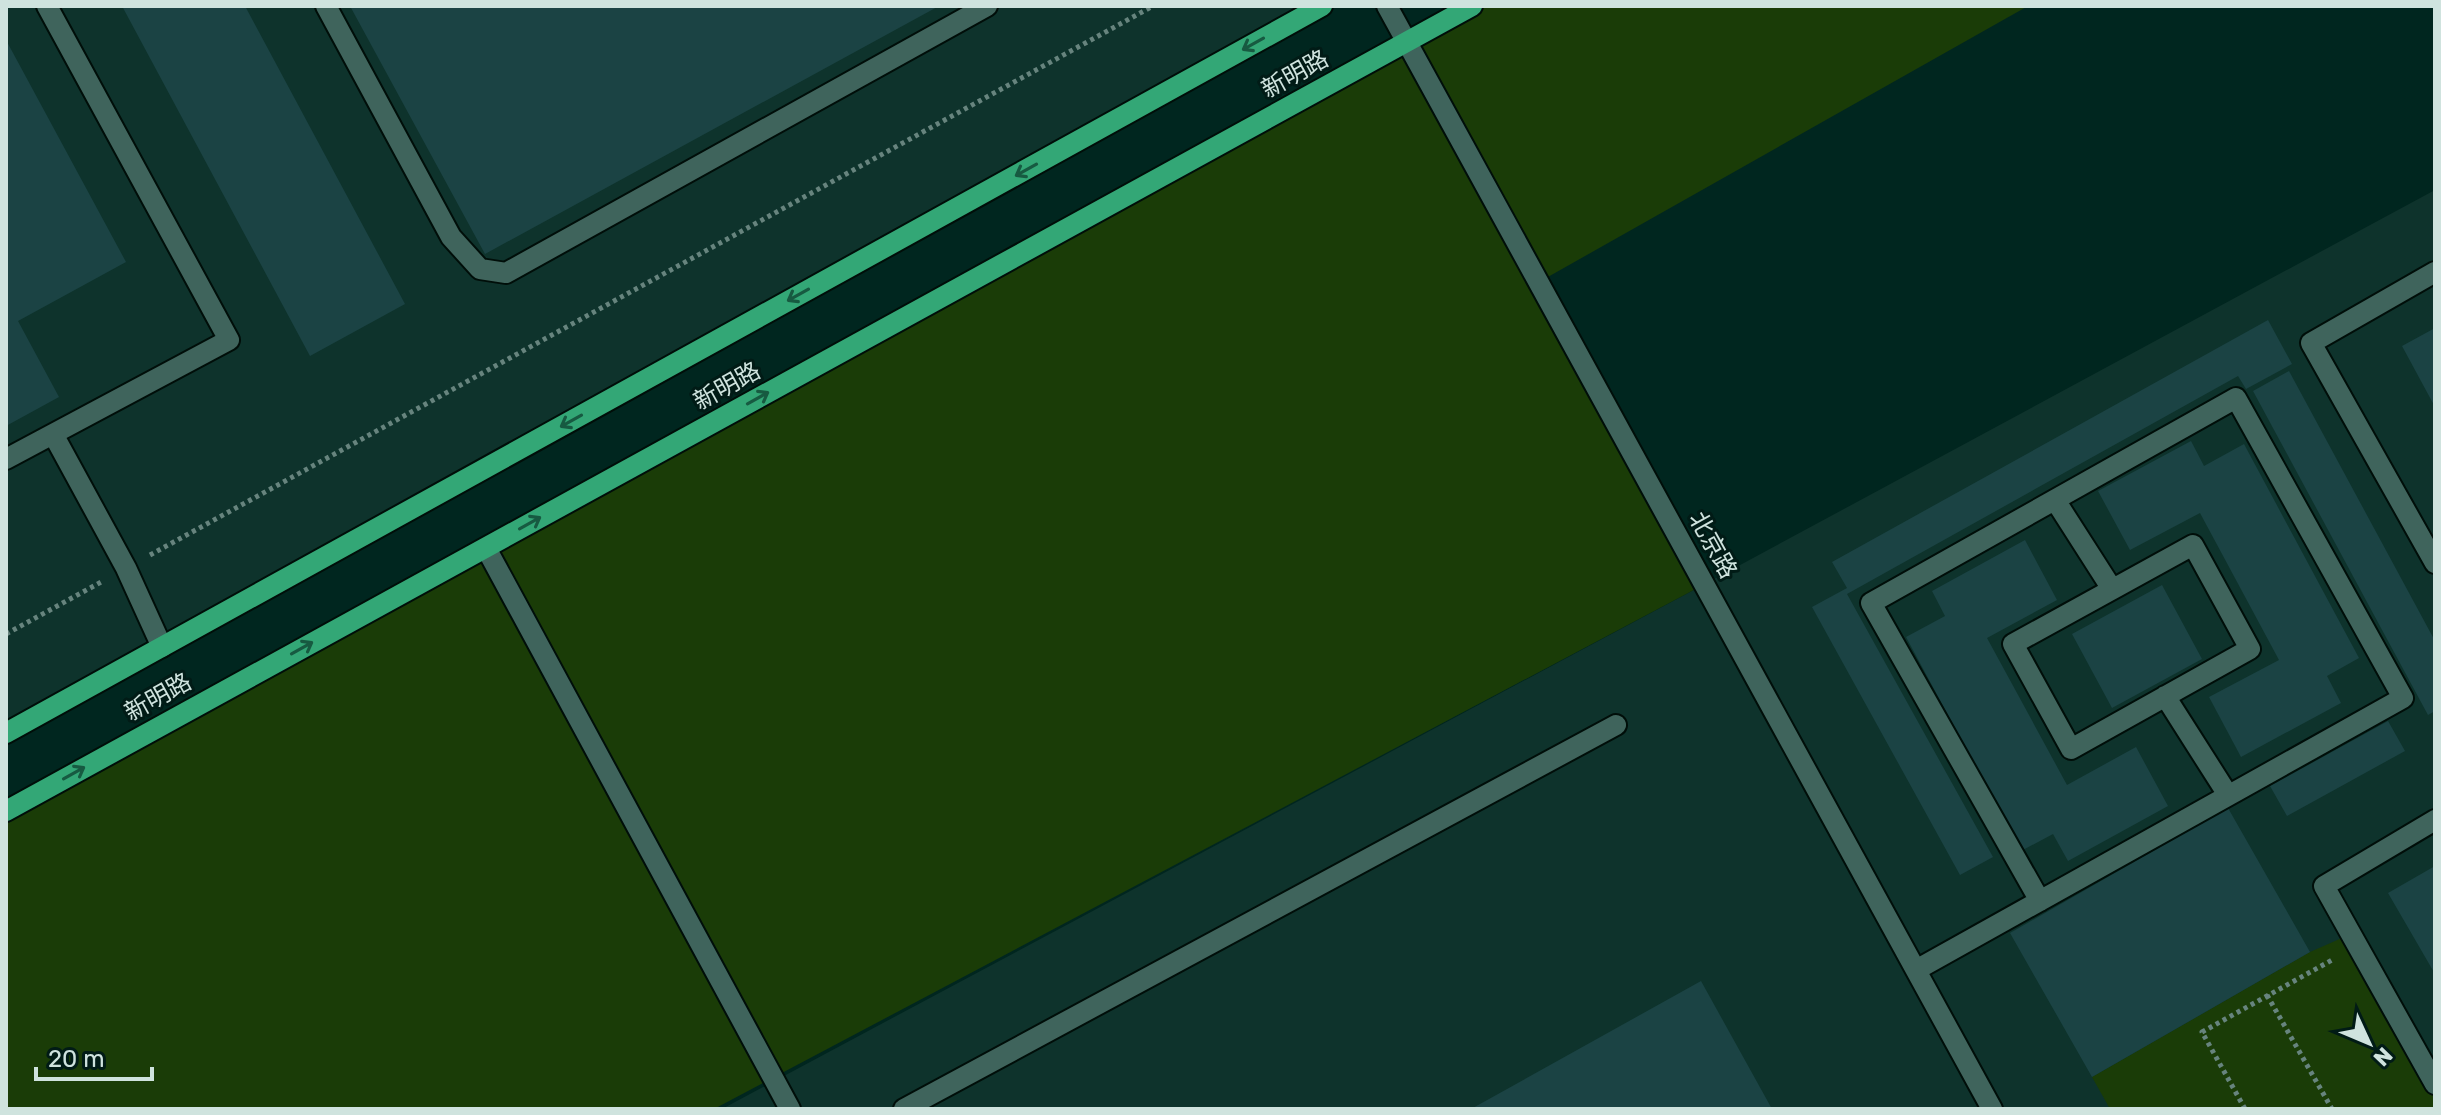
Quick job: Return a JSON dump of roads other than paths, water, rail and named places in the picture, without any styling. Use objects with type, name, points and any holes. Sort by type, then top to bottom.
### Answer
[{"type":"main road","name":"新明路","points":[[6,733],[1322,6]]},
{"type":"main road","name":"新明路","points":[[6,811],[1472,6]]},
{"type":"street","points":[[6,459],[229,340],[47,6]]},
{"type":"street","points":[[326,6],[451,237],[480,269],[506,273],[987,6]]},
{"type":"street","name":"北京路","points":[[1387,6],[1992,1109]]},
{"type":"street","points":[[2435,272],[2311,343],[2435,563]]},
{"type":"street","points":[[1916,970],[2040,901],[2228,795],[2403,698],[2236,398],[1871,603],[2040,901]]},
{"type":"street","points":[[53,434],[126,568],[162,647]]},
{"type":"street","points":[[2055,500],[2112,589]]},
{"type":"street","points":[[2193,545],[2250,649],[2165,696],[2071,749],[2013,644],[2193,545]]},
{"type":"street","points":[[486,548],[790,1109]]},
{"type":"street","points":[[2165,696],[2228,795]]},
{"type":"street","points":[[904,1109],[1616,725]]},
{"type":"street","points":[[2435,820],[2324,886],[2435,1084]]}]
